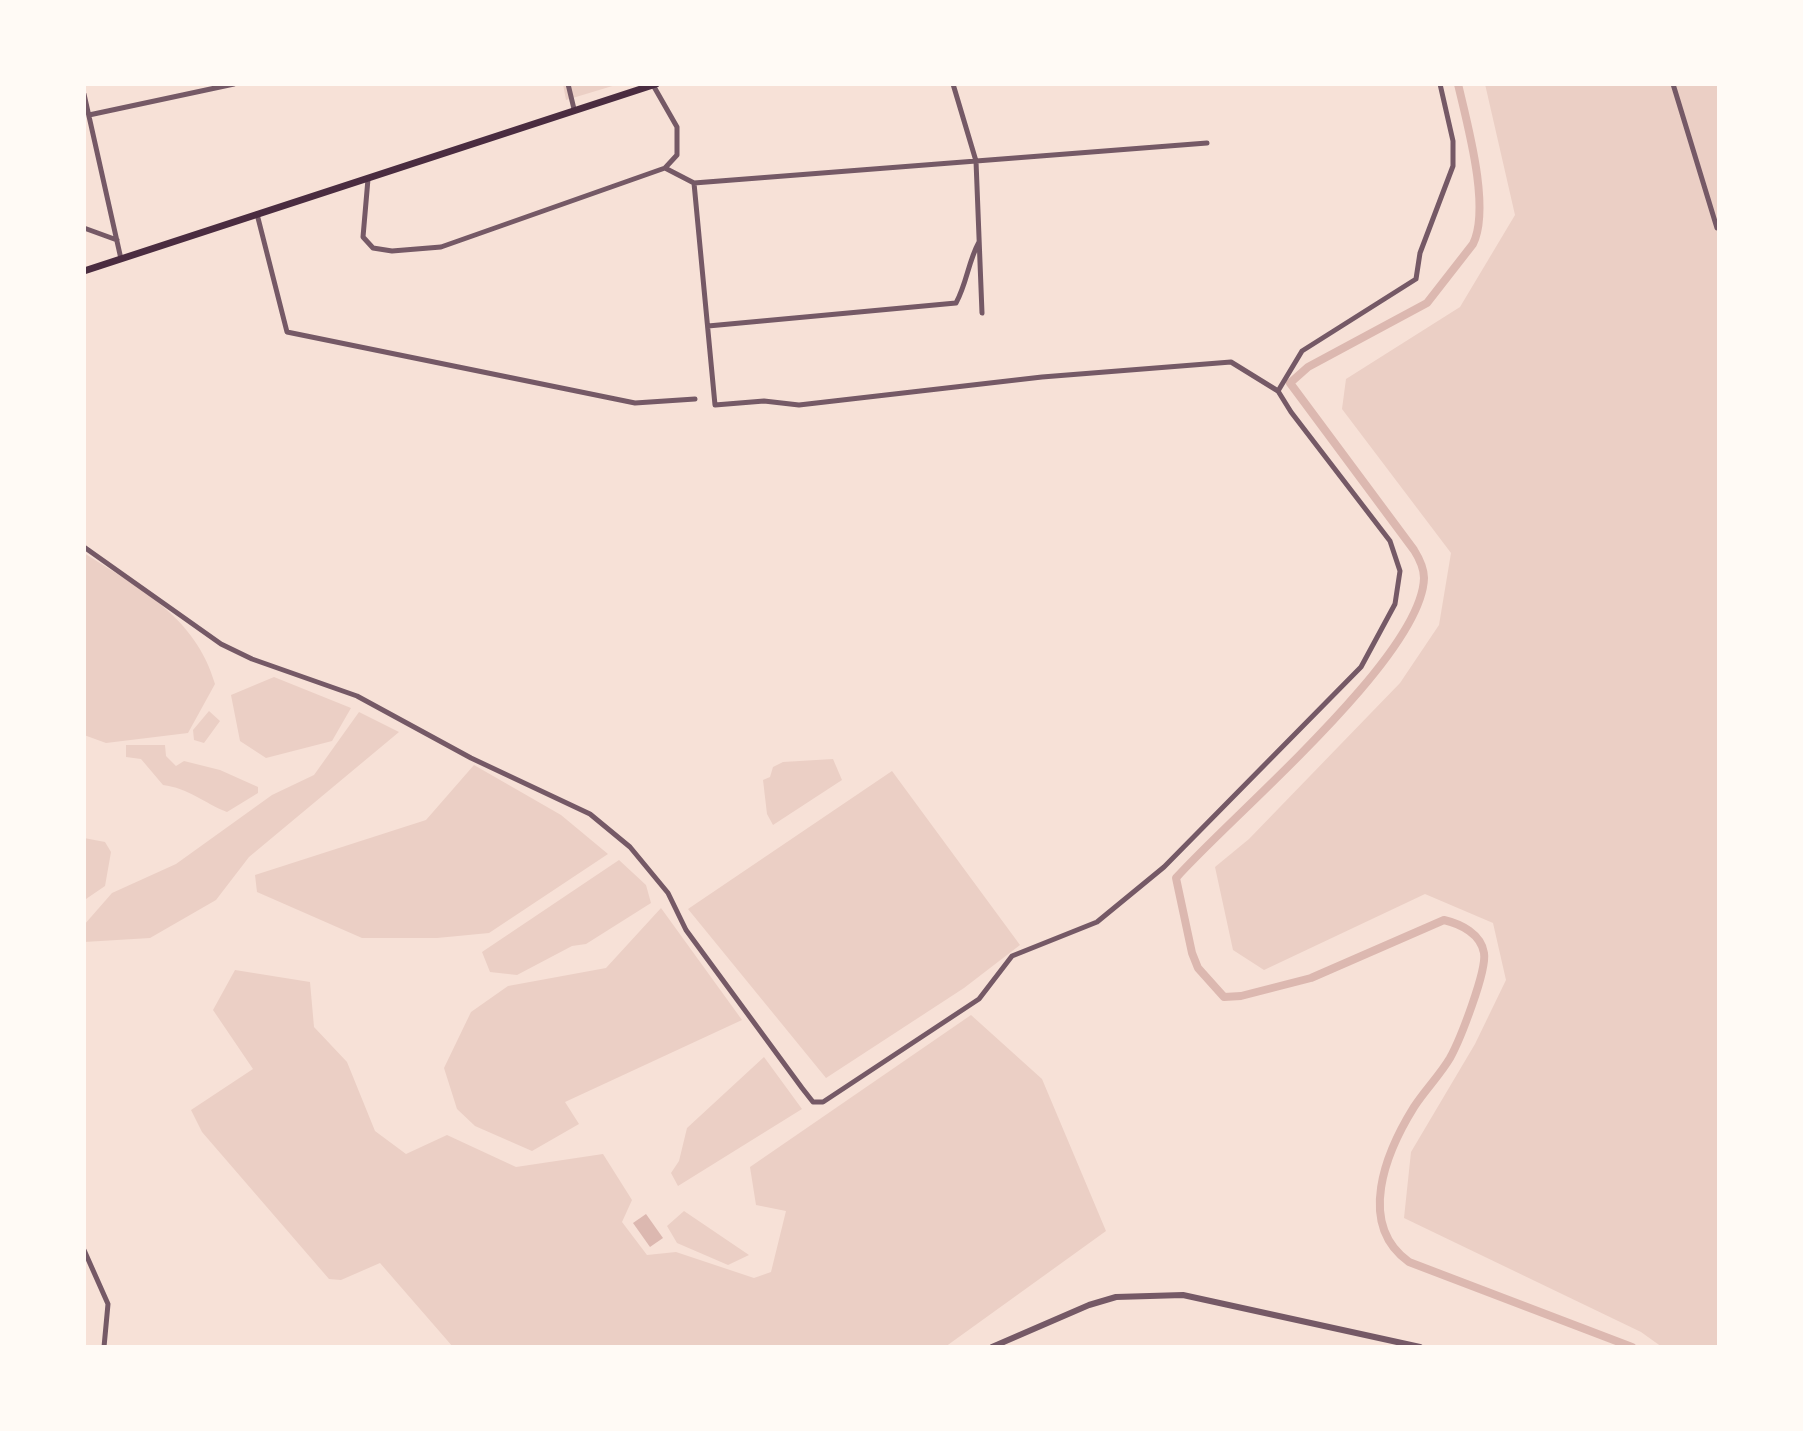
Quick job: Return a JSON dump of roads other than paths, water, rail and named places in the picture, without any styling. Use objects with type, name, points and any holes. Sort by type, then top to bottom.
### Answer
[{"type":"main road","points":[[84,271],[654,85]]},
{"type":"street","points":[[89,115],[234,84]]},
{"type":"street","points":[[568,84],[574,109]]},
{"type":"street","points":[[953,84],[976,161],[982,313]]},
{"type":"street","points":[[1278,391],[1302,351],[1416,279],[1420,253],[1453,166],[1453,141],[1440,84]]},
{"type":"street","points":[[1673,84],[1717,228]]},
{"type":"street","points":[[368,179],[363,237],[373,248],[392,251],[441,247],[665,168],[677,155],[677,127],[654,85]]},
{"type":"street","points":[[84,94],[121,259]]},
{"type":"street","points":[[665,168],[694,183],[1207,143]]},
{"type":"street","points":[[84,547],[221,644],[252,659],[357,696],[471,758],[590,814],[630,847],[668,893],[686,930],[802,1088],[813,1102],[823,1102],[979,999],[1012,956],[1097,922],[1164,867],[1361,667],[1395,604],[1400,571],[1390,541],[1278,391],[1231,362],[1042,377],[799,405],[764,401],[715,405],[694,183]]},
{"type":"street","points":[[257,213],[287,332],[635,403],[695,399]]},
{"type":"street","points":[[84,228],[117,240]]},
{"type":"street","points":[[708,326],[956,303],[966,285],[967,263],[979,242]]},
{"type":"street","points":[[84,1250],[108,1304],[104,1347]]},
{"type":"street","points":[[992,1347],[1089,1305],[1116,1297],[1183,1295],[1420,1347]]},
{"type":"waterway","points":[[1458,84],[1479,188],[1478,228],[1473,244],[1427,303],[1308,367],[1290,383],[1418,556],[1424,578],[1415,611],[1392,649],[1359,691],[1176,878],[1198,968],[1224,997],[1241,996],[1311,978],[1444,920],[1475,935],[1484,953],[1477,989],[1450,1058],[1414,1107],[1394,1145],[1381,1187],[1383,1228],[1393,1246],[1409,1262],[1632,1347]]}]
